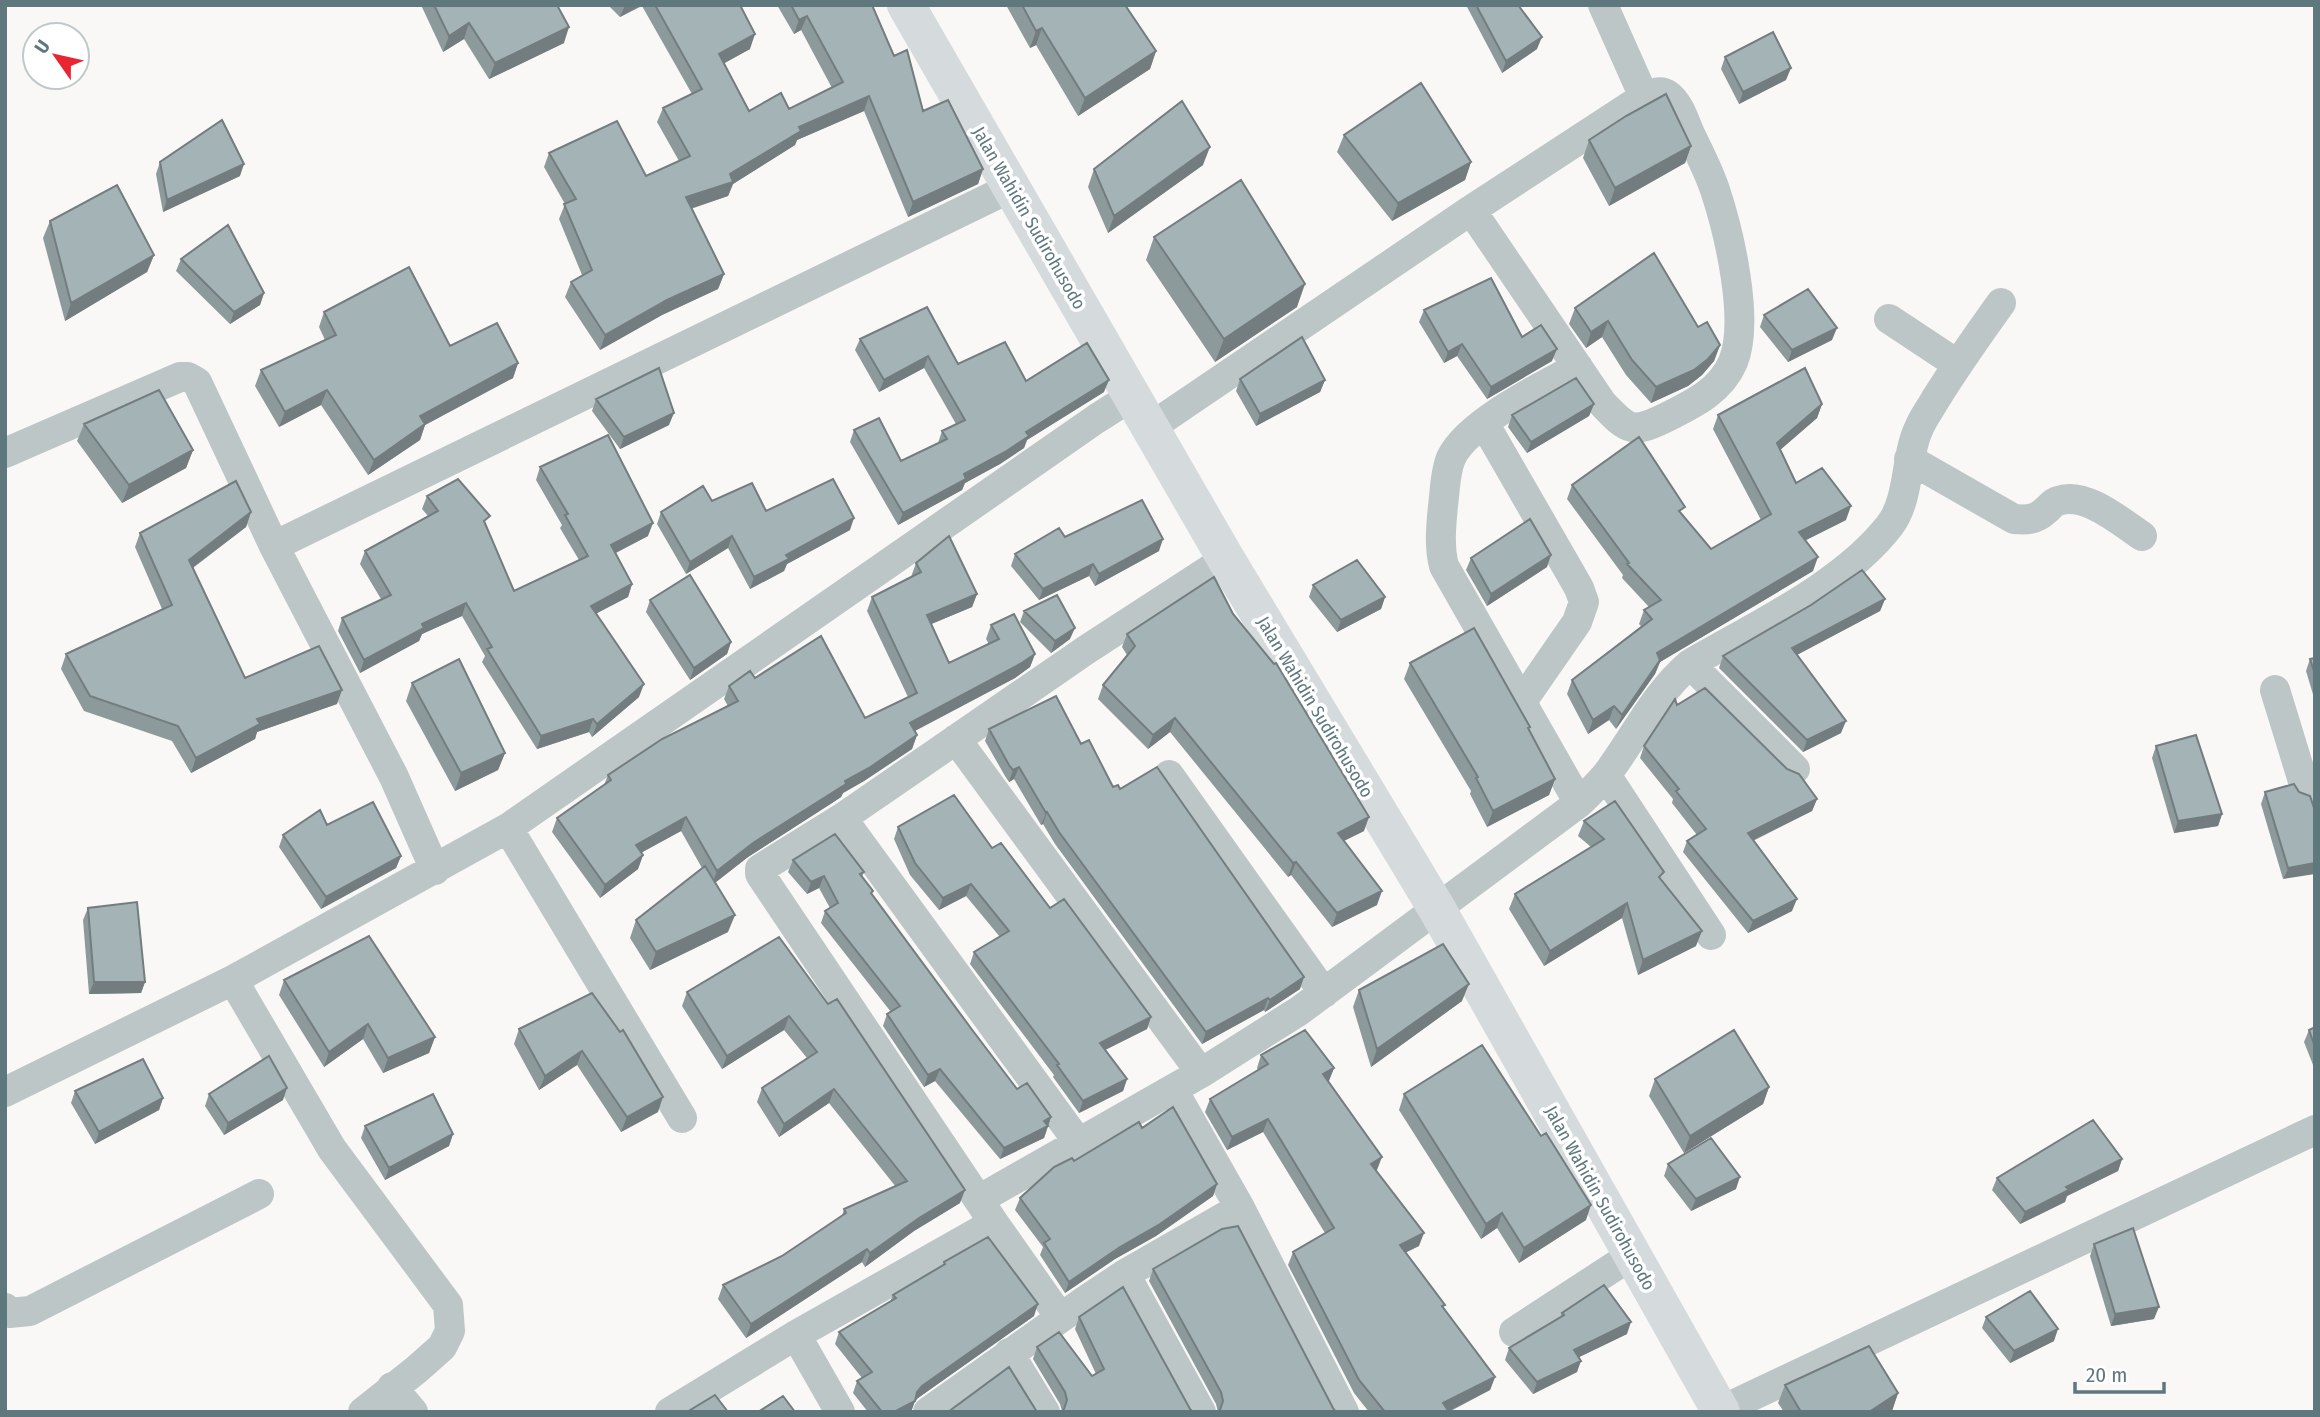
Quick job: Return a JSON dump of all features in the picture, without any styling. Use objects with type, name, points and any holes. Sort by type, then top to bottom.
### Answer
[{"type":"highway","name":"Jalan Wahidin Sudirohusodo","points":[[906,5],[1226,559],[1437,909],[1721,1411]]},
{"type":"street","points":[[1604,5],[1644,97]]},
{"type":"street","points":[[5,1092],[233,980],[508,828],[1074,434],[1141,412],[1471,210],[1644,97],[1658,91],[1666,93],[1674,100],[1715,191],[1731,250],[1737,289],[1738,324],[1736,352],[1724,380],[1705,396],[1651,425],[1637,428],[1619,422],[1602,403],[1471,210]]},
{"type":"street","points":[[274,545],[1010,188]]},
{"type":"street","points":[[670,1412],[796,1335],[987,1211],[1078,1142],[1173,1090],[1324,993],[1579,803],[1606,775],[1665,688],[1690,664],[1832,581],[1870,548],[1893,522],[1904,491],[1909,459],[1919,428],[1957,364],[2001,303]]},
{"type":"street","points":[[1889,319],[1957,364]]},
{"type":"street","points":[[1578,367],[1484,423],[1461,442],[1448,467],[1441,555],[1444,566],[1579,803]]},
{"type":"street","points":[[5,453],[180,377],[192,378],[197,382],[274,545],[394,777],[435,870]]},
{"type":"street","points":[[1484,423],[1579,588],[1584,602],[1577,622],[1521,703]]},
{"type":"street","points":[[1909,459],[2014,519],[2029,520],[2042,514],[2056,501],[2076,499],[2098,508],[2142,536]]},
{"type":"street","points":[[1060,1317],[760,874],[761,867],[842,818],[1086,650],[1226,559]]},
{"type":"street","points":[[1690,664],[1795,769]]},
{"type":"street","points":[[2275,690],[2312,797]]},
{"type":"street","points":[[956,739],[1201,1073]]},
{"type":"street","points":[[1169,775],[1324,993]]},
{"type":"street","points":[[1606,775],[1711,935]]},
{"type":"street","points":[[842,818],[1078,1142]]},
{"type":"street","points":[[508,828],[682,1118]]},
{"type":"street","points":[[233,980],[332,1149],[448,1305],[451,1318],[447,1339],[432,1357],[363,1412]]},
{"type":"street","points":[[1173,1090],[1240,1208],[1344,1412]]},
{"type":"street","points":[[1721,1411],[2315,1130]]},
{"type":"street","points":[[5,1308],[9,1313],[30,1311],[259,1194]]},
{"type":"street","points":[[928,1412],[1125,1274],[1240,1208]]},
{"type":"street","points":[[1514,1332],[1632,1255]]},
{"type":"street","points":[[1125,1274],[1201,1412]]},
{"type":"street","points":[[796,1335],[840,1412]]},
{"type":"street","points":[[1009,1353],[1045,1412]]},
{"type":"street","points":[[393,1387],[413,1412]]},
{"type":"building","points":[[434,5],[557,5],[569,27],[495,63],[469,23],[449,36]]},
{"type":"building","points":[[655,5],[740,5],[755,34],[719,54],[749,111],[781,93],[789,109],[843,82],[807,16],[799,20],[791,5],[872,5],[894,56],[907,50],[923,111],[948,100],[983,169],[913,202],[869,96],[799,127],[801,131],[730,174],[733,182],[686,197],[724,274],[667,300],[605,335],[571,282],[592,270],[564,204],[576,199],[549,153],[617,121],[646,176],[690,156],[663,108],[702,89]]},
{"type":"building","points":[[1022,5],[1125,5],[1156,51],[1085,98],[1042,28],[1036,31]]},
{"type":"building","points":[[1476,5],[1518,5],[1542,37],[1506,61]]},
{"type":"building","points":[[1773,32],[1791,68],[1743,92],[1725,57]]},
{"type":"building","points":[[1421,83],[1471,162],[1398,203],[1344,135]]},
{"type":"building","points":[[1666,94],[1691,146],[1615,188],[1589,140]]},
{"type":"building","points":[[1182,101],[1210,147],[1114,216],[1094,169]]},
{"type":"building","points":[[222,120],[244,164],[167,200],[160,162]]},
{"type":"building","points":[[1241,180],[1305,284],[1224,339],[1154,237]]},
{"type":"building","points":[[117,185],[154,255],[71,303],[50,221]]},
{"type":"building","points":[[228,225],[264,293],[234,312],[181,259]]},
{"type":"building","points":[[1654,253],[1698,327],[1707,322],[1720,345],[1694,370],[1656,387],[1632,360],[1608,321],[1591,332],[1575,308]]},
{"type":"building","points":[[409,267],[450,346],[497,323],[518,363],[420,416],[425,424],[374,460],[327,390],[285,412],[261,370],[336,335],[324,312]]},
{"type":"building","points":[[1491,278],[1522,337],[1541,325],[1557,349],[1491,387],[1462,344],[1448,352],[1424,310]]},
{"type":"building","points":[[1808,289],[1837,328],[1792,350],[1764,315]]},
{"type":"building","points":[[927,307],[958,364],[1005,342],[1026,381],[1087,343],[1109,380],[1026,432],[1029,436],[1005,452],[964,474],[966,479],[903,513],[854,430],[879,418],[901,461],[947,439],[942,431],[965,420],[928,356],[884,380],[860,339]]},
{"type":"building","points":[[1302,337],[1325,380],[1260,414],[1240,379]]},
{"type":"building","points":[[659,368],[674,413],[624,437],[596,399]]},
{"type":"building","points":[[1805,368],[1822,404],[1777,443],[1796,483],[1822,468],[1851,506],[1799,532],[1818,557],[1657,653],[1660,660],[1622,715],[1614,706],[1593,720],[1572,680],[1652,619],[1644,610],[1661,600],[1627,564],[1629,563],[1572,485],[1639,437],[1685,507],[1679,511],[1711,549],[1771,514],[1718,415]]},
{"type":"building","points":[[1576,378],[1594,404],[1531,442],[1512,415]]},
{"type":"building","points":[[159,390],[193,450],[129,485],[84,424]]},
{"type":"building","points":[[608,435],[653,523],[611,545],[632,584],[591,606],[644,684],[597,724],[593,719],[541,736],[487,649],[492,647],[466,603],[422,624],[424,628],[364,660],[342,618],[391,595],[365,551],[438,511],[427,496],[458,479],[490,516],[484,521],[514,591],[588,556],[565,515],[568,514],[540,467]]},
{"type":"building","points":[[833,479],[854,518],[786,555],[789,559],[754,577],[732,536],[690,562],[661,512],[703,486],[712,501],[752,483],[766,511]]},
{"type":"building","points":[[236,481],[251,512],[189,560],[245,678],[319,646],[342,690],[257,719],[260,724],[196,758],[178,726],[90,696],[66,654],[172,605],[140,533]]},
{"type":"building","points":[[1142,500],[1163,539],[1099,574],[1093,564],[1043,589],[1015,554],[1059,528],[1065,537]]},
{"type":"building","points":[[1530,519],[1551,555],[1491,594],[1471,558]]},
{"type":"building","points":[[949,536],[977,594],[927,615],[949,663],[999,639],[991,625],[1014,614],[1035,654],[910,723],[917,735],[753,843],[717,871],[686,817],[636,845],[643,855],[605,885],[557,818],[611,780],[608,775],[662,739],[738,701],[729,686],[750,671],[755,678],[821,636],[865,718],[917,693],[872,597],[921,572],[916,563]]},
{"type":"building","points":[[1357,560],[1385,597],[1341,620],[1313,585]]},
{"type":"building","points":[[1862,570],[1885,599],[1792,648],[1846,721],[1807,740],[1723,656],[1811,605]]},
{"type":"building","points":[[690,575],[731,642],[694,668],[650,600]]},
{"type":"building","points":[[1214,577],[1233,614],[1274,664],[1276,663],[1369,817],[1338,833],[1382,891],[1337,913],[1175,718],[1153,735],[1103,685],[1135,646],[1127,634]]},
{"type":"building","points":[[1057,595],[1075,628],[1055,641],[1024,611]]},
{"type":"building","points":[[1474,628],[1530,727],[1528,728],[1555,779],[1493,811],[1476,778],[1478,777],[1410,663]]},
{"type":"building","points":[[2315,658],[2315,674],[2310,659]]},
{"type":"building","points":[[459,659],[505,753],[461,773],[412,683]]},
{"type":"building","points":[[1705,688],[1787,769],[1799,774],[1817,799],[1748,833],[1797,899],[1753,921],[1687,841],[1706,829],[1676,791],[1679,789],[1644,746],[1675,699],[1677,705]]},
{"type":"building","points":[[1056,696],[1081,744],[1089,740],[1113,787],[1118,785],[1120,789],[1157,767],[1304,977],[1270,1000],[1268,998],[1206,1032],[1059,832],[1019,767],[1013,770],[1009,765],[989,729]]},
{"type":"building","points":[[2196,735],[2222,814],[2178,821],[2156,746]]},
{"type":"building","points":[[2294,784],[2299,792],[2310,796],[2315,811],[2315,863],[2288,868],[2265,792]]},
{"type":"building","points":[[954,795],[992,848],[1001,843],[1050,908],[1064,899],[1151,1017],[1100,1043],[1127,1079],[1083,1101],[1057,1065],[1059,1064],[974,952],[1009,931],[971,884],[943,898],[915,863],[898,827]]},
{"type":"building","points":[[1615,801],[1664,872],[1659,877],[1702,931],[1643,960],[1627,903],[1550,951],[1515,894],[1604,839],[1584,821]]},
{"type":"building","points":[[373,802],[401,856],[326,897],[283,835],[320,810],[327,825]]},
{"type":"building","points":[[835,834],[864,872],[860,874],[873,891],[871,893],[1017,1089],[1027,1083],[1051,1117],[1044,1121],[1048,1126],[1004,1148],[940,1069],[928,1075],[887,1014],[900,1006],[825,911],[838,903],[824,876],[811,882],[793,860]]},
{"type":"building","points":[[705,866],[735,915],[656,952],[636,920]]},
{"type":"building","points":[[137,902],[145,982],[94,982],[88,908]]},
{"type":"building","points":[[369,936],[435,1037],[388,1058],[368,1024],[329,1052],[284,980]]},
{"type":"building","points":[[779,937],[828,1004],[837,999],[965,1190],[870,1253],[867,1249],[751,1324],[723,1285],[782,1256],[846,1213],[844,1209],[907,1181],[834,1089],[784,1124],[762,1088],[817,1052],[789,1016],[727,1056],[687,992]]},
{"type":"building","points":[[1443,944],[1469,984],[1377,1049],[1359,990]]},
{"type":"building","points":[[592,993],[620,1032],[623,1030],[663,1097],[627,1117],[582,1051],[545,1076],[519,1029]]},
{"type":"building","points":[[2315,1027],[2315,1047],[2309,1030]]},
{"type":"building","points":[[1305,1030],[1334,1068],[1323,1074],[1382,1157],[1371,1164],[1424,1233],[1400,1245],[1495,1377],[1443,1403],[1449,1412],[1385,1412],[1359,1380],[1293,1252],[1334,1228],[1268,1119],[1232,1137],[1210,1099],[1268,1064],[1261,1055]]},
{"type":"building","points":[[1734,1030],[1769,1087],[1690,1136],[1655,1079]]},
{"type":"building","points":[[1482,1045],[1541,1136],[1546,1133],[1591,1205],[1524,1248],[1502,1213],[1486,1224],[1404,1094]]},
{"type":"building","points":[[269,1056],[287,1088],[228,1123],[209,1094]]},
{"type":"building","points":[[143,1059],[163,1098],[99,1132],[75,1091]]},
{"type":"building","points":[[433,1094],[453,1134],[389,1168],[365,1126]]},
{"type":"building","points":[[1173,1107],[1217,1184],[1069,1282],[1044,1243],[1050,1239],[1020,1198],[1054,1167],[1072,1158],[1074,1161],[1139,1122],[1142,1128]]},
{"type":"building","points":[[2093,1120],[2122,1159],[2066,1187],[2069,1190],[2025,1212],[1997,1178]]},
{"type":"building","points":[[1711,1138],[1740,1177],[1696,1199],[1668,1164]]},
{"type":"building","points":[[1238,1226],[1336,1412],[1218,1412],[1223,1401],[1221,1392],[1153,1269],[1222,1229]]},
{"type":"building","points":[[2133,1228],[2159,1307],[2115,1314],[2094,1244]]},
{"type":"building","points":[[988,1237],[1038,1304],[922,1386],[915,1401],[894,1412],[882,1412],[857,1381],[872,1372],[839,1332],[896,1298],[893,1295],[945,1264],[944,1262]]},
{"type":"building","points":[[1604,1285],[1631,1322],[1574,1350],[1581,1361],[1537,1382],[1509,1348],[1564,1315],[1562,1313]]},
{"type":"building","points":[[1123,1287],[1193,1412],[1062,1412],[1067,1400],[1065,1392],[1037,1347],[1059,1332],[1092,1376],[1104,1369],[1079,1317]]},
{"type":"building","points":[[2030,1291],[2058,1329],[2014,1351],[1986,1317]]},
{"type":"building","points":[[1869,1346],[1898,1393],[1869,1412],[1801,1412],[1785,1385]]},
{"type":"building","points":[[1009,1367],[1037,1412],[948,1412]]},
{"type":"building","points":[[715,1395],[728,1412],[687,1412]]},
{"type":"building","points":[[783,1396],[795,1412],[758,1412]]}]
